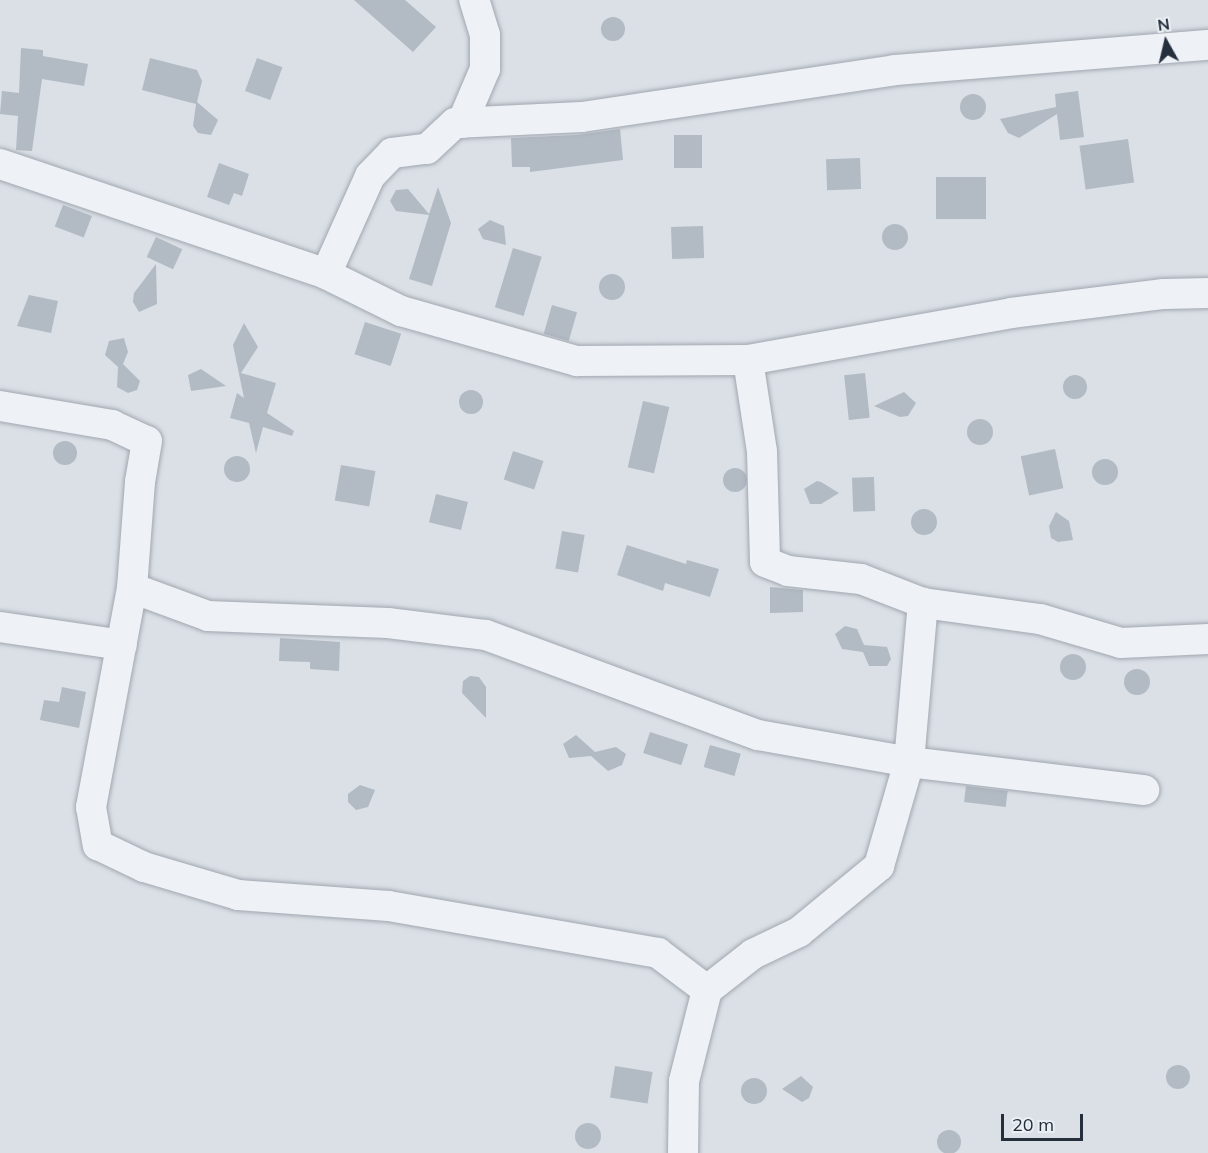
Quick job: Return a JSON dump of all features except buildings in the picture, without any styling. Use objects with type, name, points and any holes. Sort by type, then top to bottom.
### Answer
[{"type":"street","points":[[462,123],[485,69],[485,35],[474,0]]},
{"type":"street","points":[[326,274],[370,176],[392,153],[427,149],[455,123],[582,117],[895,70],[1208,45]]},
{"type":"street","points":[[0,164],[326,274],[400,311],[577,361],[748,360],[1011,313],[1164,294],[1208,293]]},
{"type":"street","points":[[748,360],[762,452],[765,562],[788,571],[861,579],[923,603],[1040,619],[1121,643],[1208,639]]},
{"type":"street","points":[[0,406],[112,425],[147,441],[140,482],[132,588],[91,807],[98,845],[144,867],[238,895],[389,906],[658,953],[707,990]]},
{"type":"street","points":[[132,588],[208,616],[388,623],[486,635],[758,735],[909,762],[1144,790]]},
{"type":"street","points":[[683,1153],[684,1081],[707,990],[753,954],[799,932],[879,866],[909,762],[923,603]]},
{"type":"street","points":[[0,627],[122,645]]}]
